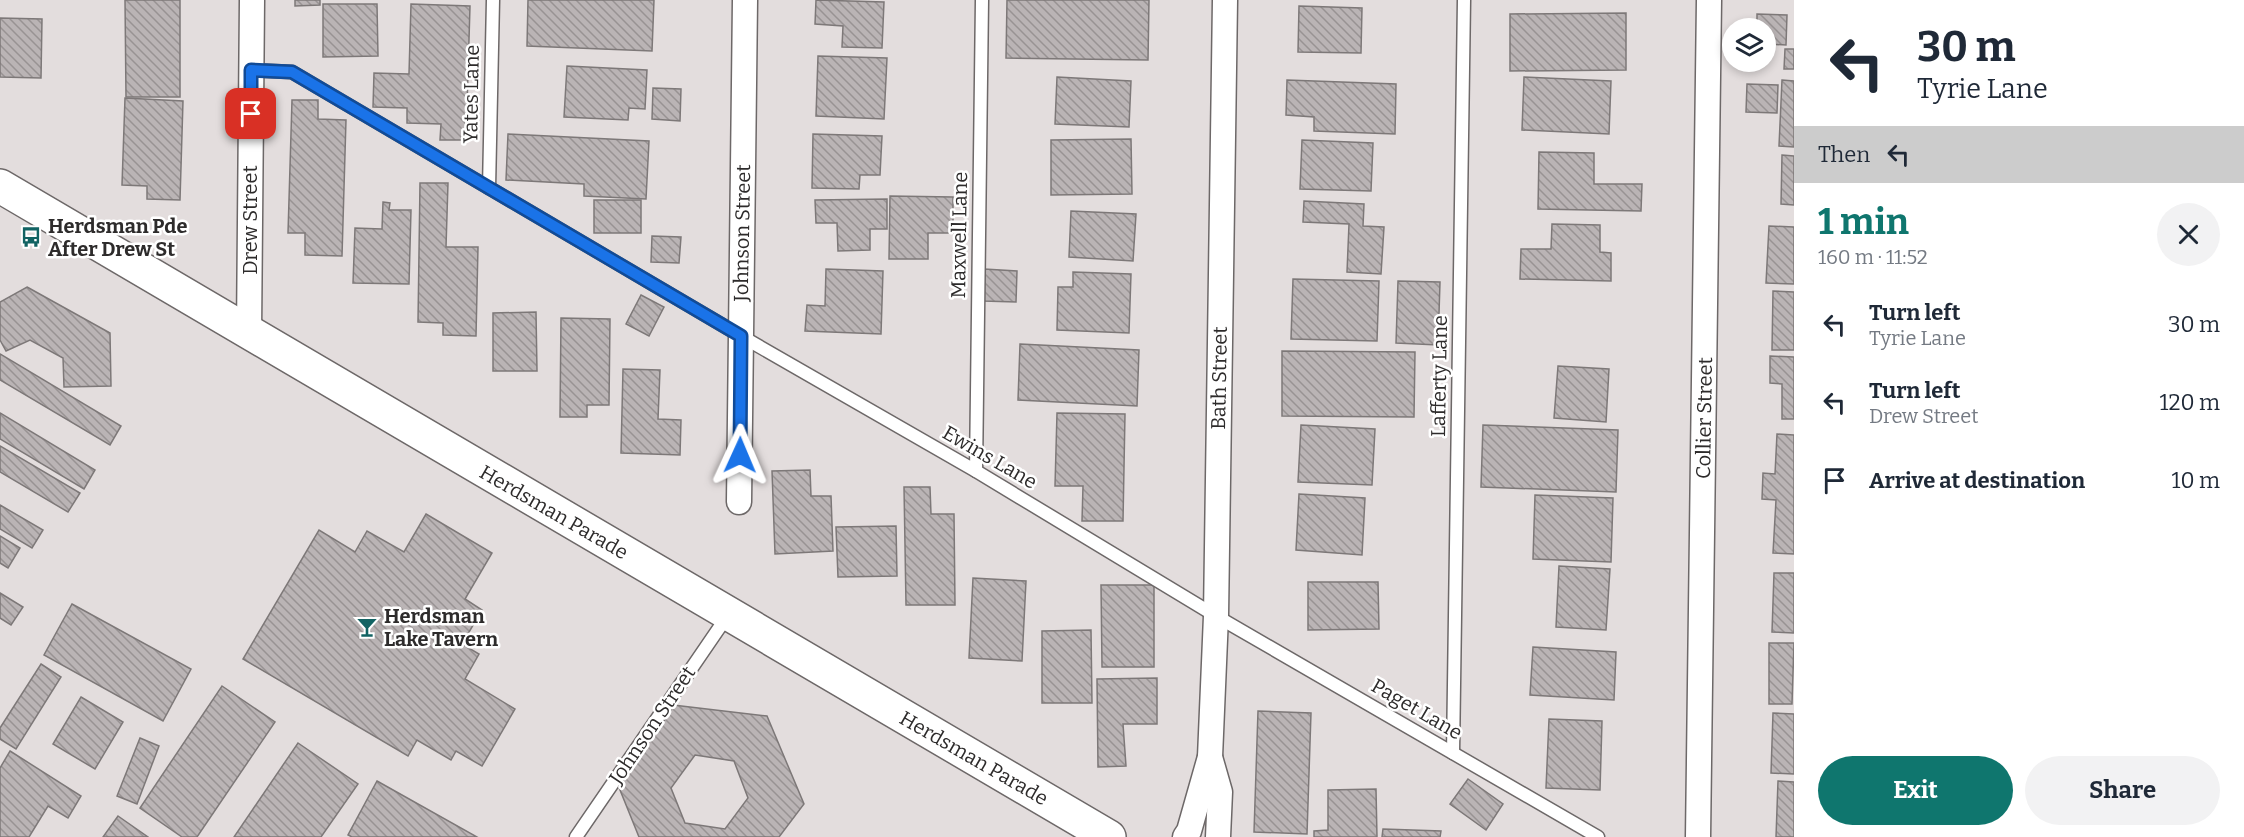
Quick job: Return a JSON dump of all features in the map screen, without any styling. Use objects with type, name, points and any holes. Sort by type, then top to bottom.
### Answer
[{"type":"main road","name":"Herdsman Parade","points":[[0,186],[1109,837]]},
{"type":"street","name":"Drew Street","points":[[249,333],[252,0]]},
{"type":"street","name":"Johnson Street","points":[[740,502],[745,0]]},
{"type":"street","name":"Bath Street","points":[[1185,837],[1210,757],[1216,615],[1225,0]]},
{"type":"street","name":"Collier Street","points":[[1698,837],[1709,0]]},
{"type":"street","name":"Bath Street","points":[[1210,757],[1220,792],[1218,837]]},
{"type":"lane","name":"Yates Lane","points":[[489,188],[492,0]]},
{"type":"lane","name":"Maxwell Lane","points":[[976,471],[982,0]]},
{"type":"lane","name":"Lafferty Lane","points":[[1454,753],[1464,0]]},
{"type":"lane","name":"Ewins Lane","points":[[251,70],[292,72],[976,471],[1216,615]]},
{"type":"lane","name":"Johnson Street","points":[[576,837],[729,614]]},
{"type":"lane","name":"Paget Lane","points":[[1216,615],[1598,837]]},
{"type":"building","points":[[125,0],[180,0],[180,97],[126,97]]},
{"type":"building","points":[[295,0],[320,0],[320,5],[295,6]]},
{"type":"building","points":[[528,0],[654,0],[652,51],[527,46]]},
{"type":"building","points":[[816,0],[884,2],[882,48],[842,47],[843,26],[815,24]]},
{"type":"building","points":[[1007,0],[1149,0],[1148,60],[1006,58]]},
{"type":"building","points":[[323,4],[377,4],[378,56],[323,57]]},
{"type":"building","points":[[411,4],[470,6],[466,140],[440,140],[441,124],[407,123],[407,108],[373,107],[374,73],[409,74]]},
{"type":"building","points":[[1299,6],[1362,8],[1361,53],[1298,52]]},
{"type":"building","points":[[1626,13],[1626,70],[1510,71],[1510,14]]},
{"type":"building","points":[[1757,14],[1787,15],[1786,45],[1776,44],[1776,18],[1757,18]]},
{"type":"building","points":[[0,18],[42,19],[41,78],[0,77]]},
{"type":"building","points":[[1785,49],[1794,49],[1794,69],[1784,69]]},
{"type":"building","points":[[818,56],[887,58],[884,119],[816,116]]},
{"type":"building","points":[[567,66],[647,70],[645,109],[629,108],[628,120],[564,117]]},
{"type":"building","points":[[1057,77],[1131,81],[1129,127],[1055,124]]},
{"type":"building","points":[[1524,77],[1611,81],[1609,134],[1522,130]]},
{"type":"building","points":[[1287,80],[1396,84],[1395,134],[1314,131],[1314,117],[1286,115]]},
{"type":"building","points":[[1782,80],[1794,81],[1794,147],[1779,146]]},
{"type":"building","points":[[1747,84],[1778,85],[1777,113],[1746,112]]},
{"type":"building","points":[[653,88],[681,89],[680,121],[652,119]]},
{"type":"building","points":[[125,98],[183,101],[180,200],[147,199],[147,186],[122,185]]},
{"type":"building","points":[[292,100],[318,100],[318,119],[346,120],[342,256],[305,255],[305,233],[288,233]]},
{"type":"building","points":[[508,134],[649,141],[646,199],[584,196],[584,184],[506,180]]},
{"type":"building","points":[[813,134],[882,136],[880,175],[860,175],[859,189],[812,188]]},
{"type":"building","points":[[1131,139],[1132,194],[1051,195],[1051,140]]},
{"type":"building","points":[[1302,140],[1373,143],[1371,191],[1300,189]]},
{"type":"building","points":[[1539,152],[1594,153],[1594,184],[1642,184],[1641,211],[1538,209]]},
{"type":"building","points":[[1782,155],[1794,156],[1794,205],[1781,204]]},
{"type":"building","points":[[420,183],[448,183],[446,247],[478,247],[476,336],[443,335],[443,323],[418,322]]},
{"type":"building","points":[[890,196],[953,197],[953,233],[928,233],[928,259],[889,259]]},
{"type":"building","points":[[887,199],[887,229],[870,229],[870,250],[838,251],[837,223],[816,223],[815,200]]},
{"type":"building","points":[[594,200],[641,200],[641,233],[594,233]]},
{"type":"building","points":[[1304,201],[1364,204],[1363,226],[1384,227],[1381,274],[1347,272],[1349,224],[1303,222]]},
{"type":"building","points":[[383,202],[390,203],[389,210],[411,210],[409,284],[353,283],[355,228],[382,229]]},
{"type":"building","points":[[1071,211],[1136,214],[1133,261],[1069,257]]},
{"type":"building","points":[[1552,224],[1600,225],[1600,252],[1611,253],[1611,281],[1520,279],[1521,249],[1551,249]]},
{"type":"building","points":[[1769,226],[1794,227],[1794,284],[1766,283]]},
{"type":"building","points":[[652,236],[681,237],[679,263],[651,262]]},
{"type":"building","points":[[826,269],[883,271],[881,334],[805,331],[807,305],[825,306]]},
{"type":"building","points":[[984,269],[1017,271],[1016,302],[983,301]]},
{"type":"building","points":[[1073,272],[1131,274],[1129,333],[1057,330],[1058,287],[1073,287]]},
{"type":"building","points":[[1293,279],[1379,281],[1377,341],[1291,339]]},
{"type":"building","points":[[1398,281],[1440,282],[1438,345],[1396,343]]},
{"type":"building","points":[[27,287],[110,333],[111,386],[64,387],[63,358],[30,340],[6,351],[0,340],[0,302]]},
{"type":"building","points":[[1773,291],[1794,292],[1794,350],[1772,350]]},
{"type":"building","points":[[641,295],[664,307],[649,336],[626,324]]},
{"type":"building","points":[[536,312],[537,371],[493,371],[493,313]]},
{"type":"building","points":[[561,318],[610,319],[609,405],[587,405],[587,417],[560,417]]},
{"type":"building","points":[[1020,344],[1139,350],[1137,406],[1018,400]]},
{"type":"building","points":[[1282,351],[1415,352],[1414,417],[1282,416]]},
{"type":"building","points":[[0,354],[121,426],[110,445],[0,380]]},
{"type":"building","points":[[1770,356],[1794,357],[1794,419],[1782,419],[1782,384],[1770,383]]},
{"type":"building","points":[[1558,366],[1609,369],[1606,422],[1554,418]]},
{"type":"building","points":[[623,369],[660,370],[658,419],[681,420],[680,455],[621,453]]},
{"type":"building","points":[[0,413],[95,470],[84,489],[0,439]]},
{"type":"building","points":[[1057,413],[1125,414],[1123,521],[1082,521],[1083,486],[1055,486]]},
{"type":"building","points":[[1301,425],[1375,429],[1372,485],[1298,482]]},
{"type":"building","points":[[1483,425],[1618,430],[1616,492],[1481,487]]},
{"type":"building","points":[[1777,434],[1794,435],[1794,554],[1773,553],[1776,500],[1762,499],[1763,473],[1775,474]]},
{"type":"building","points":[[0,446],[80,493],[68,512],[0,472]]},
{"type":"building","points":[[810,470],[811,496],[831,496],[833,551],[775,554],[772,471]]},
{"type":"building","points":[[904,487],[930,487],[931,514],[954,514],[955,605],[906,605]]},
{"type":"building","points":[[1299,494],[1365,498],[1362,555],[1296,550]]},
{"type":"building","points":[[1535,495],[1613,498],[1611,562],[1533,559]]},
{"type":"building","points":[[0,505],[43,530],[32,548],[0,529]]},
{"type":"building","name":"Herdsman Lake Tavern","points":[[426,514],[492,553],[465,599],[482,610],[462,644],[479,654],[465,679],[515,709],[482,766],[456,751],[451,760],[417,740],[408,756],[243,659],[319,530],[355,552],[367,531],[404,552]]},
{"type":"building","points":[[896,526],[897,576],[838,577],[836,527]]},
{"type":"building","points":[[0,536],[20,548],[8,568],[0,563]]},
{"type":"building","points":[[1559,566],[1610,569],[1606,630],[1556,627]]},
{"type":"building","points":[[1774,573],[1794,573],[1794,633],[1772,632]]},
{"type":"building","points":[[973,578],[1026,581],[1022,661],[969,658]]},
{"type":"building","points":[[1308,582],[1378,582],[1379,629],[1308,630]]},
{"type":"building","points":[[1101,585],[1154,585],[1154,667],[1102,667]]},
{"type":"building","points":[[0,593],[23,607],[11,625],[0,618]]},
{"type":"building","points":[[72,604],[191,669],[163,721],[44,655]]},
{"type":"building","points":[[1091,630],[1092,703],[1042,703],[1042,631]]},
{"type":"building","points":[[1769,643],[1794,643],[1792,704],[1769,704]]},
{"type":"building","points":[[1533,647],[1616,652],[1614,700],[1530,695]]},
{"type":"building","points":[[41,664],[61,677],[16,749],[0,739],[0,728]]},
{"type":"building","points":[[1157,678],[1157,724],[1123,724],[1126,766],[1098,767],[1097,679]]},
{"type":"building","points":[[222,686],[275,722],[197,837],[182,837],[140,808]]},
{"type":"building","points":[[81,697],[123,722],[95,769],[53,744]]},
{"type":"building","points":[[673,705],[767,716],[804,804],[779,837],[639,837],[616,780]],"holes":[[[695,755],[734,761],[748,798],[725,829],[685,823],[671,788]]]},
{"type":"building","points":[[1258,711],[1311,713],[1307,834],[1254,832]]},
{"type":"building","points":[[1773,713],[1794,714],[1794,774],[1771,773]]},
{"type":"building","points":[[1549,719],[1602,721],[1600,790],[1546,788]]},
{"type":"building","points":[[140,738],[159,746],[137,804],[117,796]]},
{"type":"building","points":[[298,743],[358,784],[321,837],[234,837]]},
{"type":"building","points":[[10,751],[81,796],[68,818],[48,806],[29,837],[0,837],[0,768]]},
{"type":"building","points":[[1468,779],[1503,804],[1486,830],[1450,804]]},
{"type":"building","points":[[377,781],[477,837],[352,837],[348,835]]},
{"type":"building","points":[[1778,781],[1794,782],[1794,837],[1776,837]]},
{"type":"building","points":[[1376,789],[1377,837],[1314,837],[1314,831],[1328,830],[1328,790]]},
{"type":"building","points":[[118,816],[148,837],[103,837]]},
{"type":"building","points":[[1383,829],[1441,831],[1440,837],[1382,837]]},
{"type":"place","name":"Herdsman Pde After Drew St","points":[[31,237]]},
{"type":"place","name":"Herdsman Lake Tavern","points":[[367,627]]},
{"type":"route","points":[[251,114],[251,70],[292,72],[741,336],[740,455]]}]
